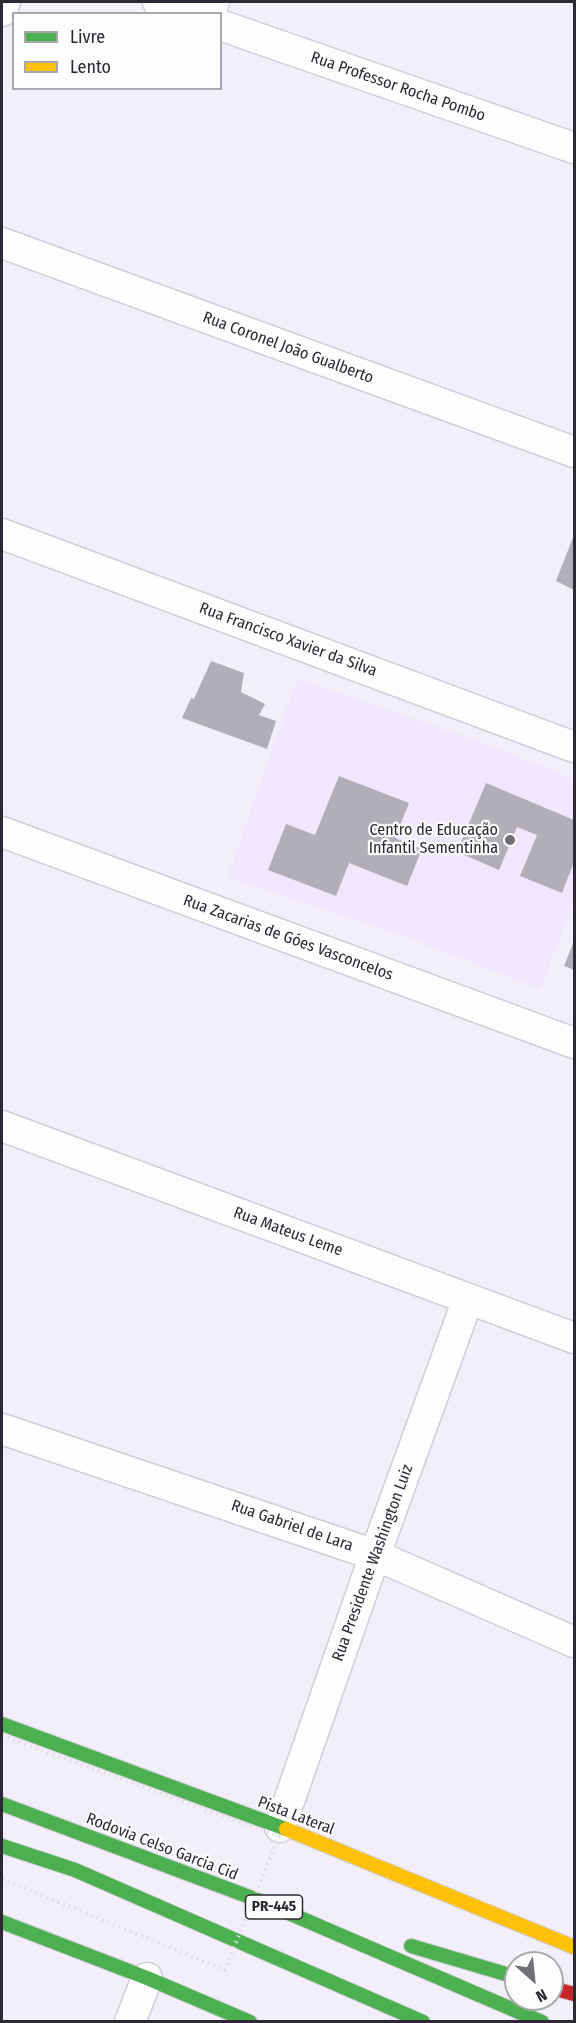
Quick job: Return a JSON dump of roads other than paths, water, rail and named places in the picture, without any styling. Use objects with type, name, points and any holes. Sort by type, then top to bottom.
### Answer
[{"type":"main road","name":"Pista Lateral","points":[[2,1724],[280,1827],[574,1947]]},
{"type":"main road","name":"Rodovia Celso Garcia Cid","points":[[2,1804],[263,1902],[542,2022]]},
{"type":"main road","name":"PR-445","points":[[2,1846],[75,1870],[423,2022]]},
{"type":"main road","points":[[263,1902],[378,1936]]},
{"type":"main road","points":[[2,1922],[147,1977],[250,2022]]},
{"type":"main road","points":[[401,1943],[504,1973]]},
{"type":"street","points":[[2,11],[5,2]]},
{"type":"street","points":[[158,2],[184,12]]},
{"type":"street","name":"Rua Professor Rocha Pombo","points":[[222,26],[574,148]]},
{"type":"street","name":"Rua Coronel João Gualberto","points":[[2,243],[574,452]]},
{"type":"street","name":"Rua Francisco Xavier da Silva","points":[[2,534],[574,747]]},
{"type":"street","name":"Rua Zacarias de Góes Vasconcelos","points":[[2,832],[574,1043]]},
{"type":"street","name":"Rua Mateus Leme","points":[[2,1126],[574,1338]]},
{"type":"street","name":"Rua Presidente Washington Luiz","points":[[280,1827],[468,1299]]},
{"type":"street","name":"Rua Gabriel de Lara","points":[[2,1429],[375,1555],[574,1642]]},
{"type":"street","points":[[130,2022],[147,1977]]},
{"type":"place","name":"Centro de Educação Infantil Sementinha","points":[[510,840]]}]
